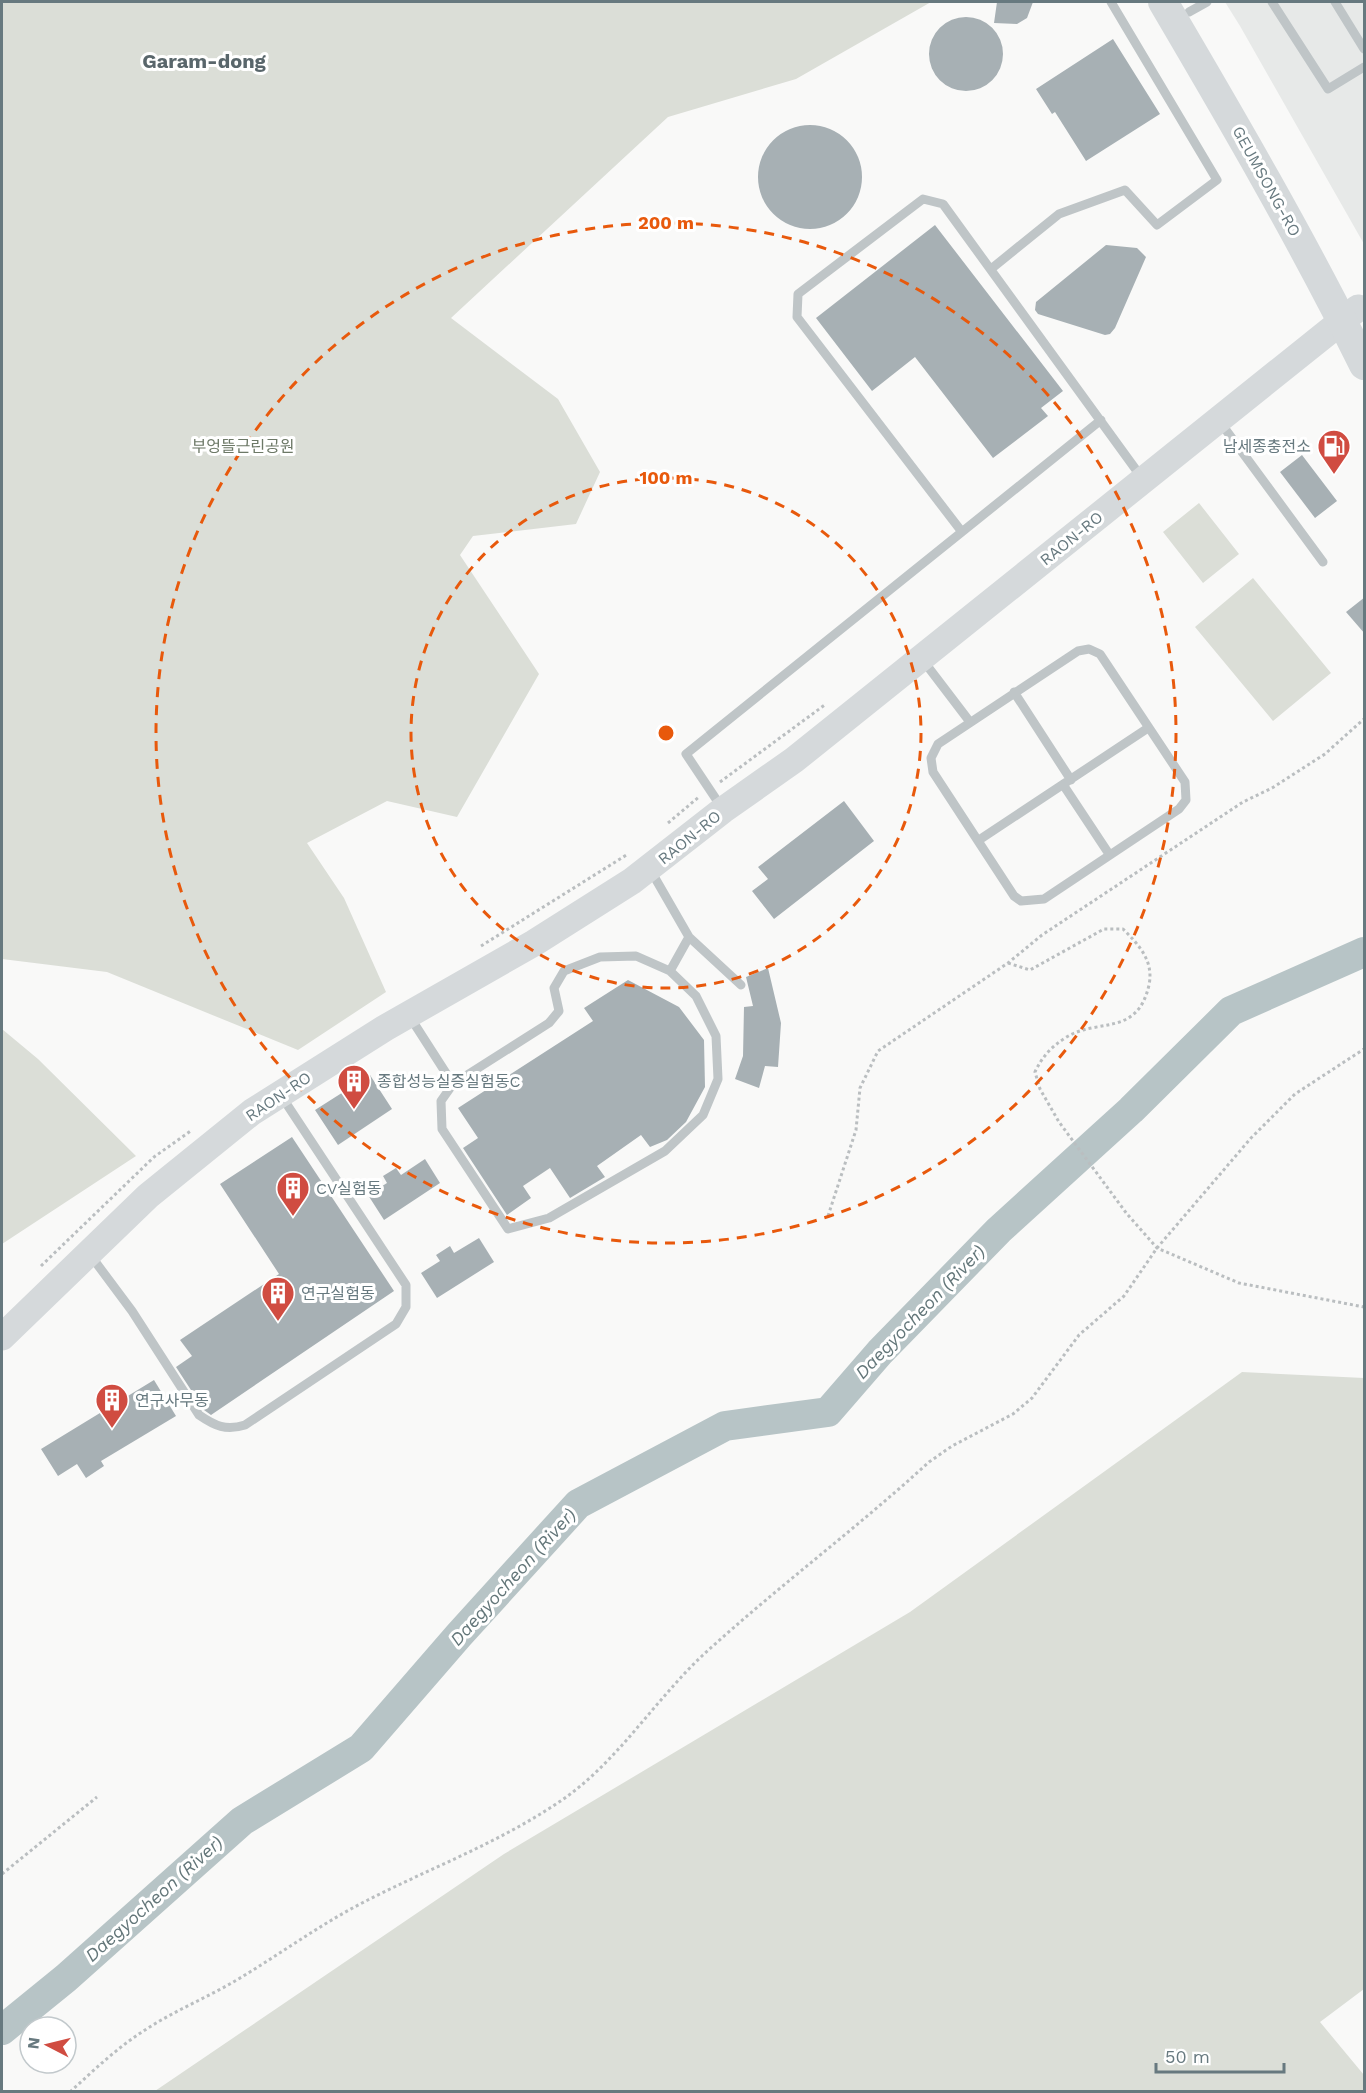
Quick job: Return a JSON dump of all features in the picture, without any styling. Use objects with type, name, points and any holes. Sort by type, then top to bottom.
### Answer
[{"type":"main road","name":"GEUMSONG-RO","points":[[1186,4],[1250,149],[1355,316],[1365,365]]},
{"type":"main road","name":"RAON-RO","points":[[2,1337],[88,1251],[193,1158],[252,1112],[409,1015],[534,943],[717,800],[794,760],[1143,480],[1355,316]]},
{"type":"lane","points":[[991,269],[1059,214],[1125,190],[1157,225],[1216,180],[1111,2]]},
{"type":"lane","points":[[1272,2],[1328,89],[1365,67]]},
{"type":"lane","points":[[1335,2],[1365,50]]},
{"type":"lane","points":[[962,532],[797,317],[798,294],[923,199],[943,204],[1143,480]]},
{"type":"lane","points":[[717,800],[686,754],[1101,420]]},
{"type":"lane","points":[[1219,420],[1323,562]]},
{"type":"lane","points":[[1089,649],[1100,654],[1185,782],[1186,800],[1179,809],[1044,899],[1021,901],[1014,896],[933,772],[932,758],[938,744],[1014,692],[1078,651],[1089,649]]},
{"type":"lane","points":[[921,657],[970,722]]},
{"type":"lane","points":[[1014,692],[1109,854]]},
{"type":"lane","points":[[979,840],[1148,728]]},
{"type":"lane","points":[[640,861],[689,937],[741,985]]},
{"type":"lane","points":[[670,971],[689,937]]},
{"type":"lane","points":[[636,956],[670,971],[696,996],[716,1036],[718,1079],[703,1115],[664,1151],[549,1218],[508,1228],[442,1129],[441,1101],[453,1084],[549,1023],[559,1011],[555,988],[564,971],[600,957],[636,956]]},
{"type":"lane","points":[[409,1015],[453,1084]]},
{"type":"lane","points":[[88,1251],[132,1311],[199,1415],[214,1426],[232,1429],[245,1425],[396,1324],[406,1307],[406,1285],[279,1094]]},
{"type":"path","points":[[667,824],[717,800],[827,704]]},
{"type":"path","points":[[828,1216],[856,1130],[860,1088],[878,1051],[1008,963],[1042,935],[1243,802],[1272,789],[1324,754],[1365,719]]},
{"type":"path","points":[[471,952],[640,861]]},
{"type":"path","points":[[1008,963],[1030,970],[1104,929],[1123,929],[1141,947],[1152,971],[1145,1000],[1134,1014],[1116,1023],[1066,1036],[1042,1056],[1035,1072],[1040,1089],[1059,1122],[1120,1206],[1157,1248],[1239,1283],[1365,1307]]},
{"type":"path","points":[[70,2091],[121,2046],[168,2016],[235,1981],[316,1928],[373,1897],[486,1845],[582,1786],[609,1760],[658,1701],[756,1608],[929,1462],[952,1446],[1013,1414],[1032,1398],[1079,1335],[1124,1296],[1157,1248],[1251,1138],[1295,1094],[1365,1049]]},
{"type":"path","points":[[33,1274],[154,1157],[199,1125]]},
{"type":"path","points":[[2,1874],[97,1797]]},
{"type":"shaded area","points":[[1225,2],[1364,2],[1364,244],[1240,26]]},
{"type":"green space","name":"부엉뜰근린공원","points":[[2,2],[931,2],[796,79],[668,117],[451,318],[558,399],[600,472],[576,524],[473,536],[460,555],[539,674],[457,817],[387,801],[307,843],[344,898],[386,992],[298,1050],[107,972],[2,959]]},
{"type":"green space","points":[[1199,503],[1239,554],[1203,583],[1163,532]]},
{"type":"green space","points":[[1253,578],[1331,673],[1273,721],[1195,627]]},
{"type":"green space","points":[[2,1029],[38,1059],[136,1156],[2,1244]]},
{"type":"green space","points":[[1242,1372],[1364,1378],[1364,1989],[1320,2022],[1364,2075],[1364,2091],[155,2091],[504,1854],[910,1612]]},
{"type":"building","points":[[997,2],[1033,2],[1027,18],[1017,24],[994,23]]},
{"type":"building","points":[[959,17],[973,17],[987,23],[997,33],[1003,47],[1001,68],[987,85],[973,91],[959,91],[945,85],[935,75],[929,61],[929,47],[935,33],[945,23]]},
{"type":"building","points":[[1113,39],[1160,114],[1086,161],[1055,112],[1052,114],[1036,89]]},
{"type":"building","points":[[810,125],[830,129],[847,140],[858,157],[862,177],[858,197],[847,214],[830,225],[810,229],[790,225],[773,214],[762,197],[758,177],[762,157],[773,140],[790,129]]},
{"type":"building","points":[[935,225],[1063,391],[1041,408],[1048,416],[993,458],[915,357],[872,391],[816,318]]},
{"type":"building","points":[[1106,245],[1137,248],[1146,257],[1115,328],[1110,334],[1105,335],[1038,314],[1035,310],[1036,302]]},
{"type":"building","points":[[1302,455],[1337,501],[1315,518],[1280,472]]},
{"type":"building","points":[[1365,597],[1365,634],[1346,612]]},
{"type":"building","points":[[844,801],[874,841],[774,919],[752,891],[768,879],[758,867]]},
{"type":"building","points":[[768,968],[781,1023],[778,1067],[765,1066],[759,1088],[735,1079],[743,1056],[744,1007],[753,1006],[746,977]]},
{"type":"building","points":[[628,980],[679,1007],[704,1040],[705,1087],[686,1122],[667,1140],[650,1147],[641,1135],[597,1166],[605,1177],[570,1198],[550,1168],[523,1186],[531,1198],[507,1215],[463,1148],[478,1138],[458,1108],[593,1021],[584,1008]]},
{"type":"building","name":"종합성능실증실험동C","points":[[370,1075],[392,1109],[338,1145],[315,1110]]},
{"type":"building","points":[[292,1137],[394,1291],[211,1415],[204,1410],[176,1367],[192,1356],[180,1340],[279,1274],[220,1184]]},
{"type":"building","points":[[425,1159],[440,1183],[384,1220],[368,1195],[387,1183],[383,1176],[396,1168],[401,1175]]},
{"type":"building","points":[[479,1238],[494,1262],[437,1298],[421,1273],[440,1261],[436,1255],[450,1246],[454,1253]]},
{"type":"building","name":"연구사무동","points":[[154,1380],[176,1416],[101,1461],[104,1466],[86,1478],[77,1464],[58,1476],[41,1449]]},
{"type":"waterway","name":"Daegyocheon (River)","points":[[2,2030],[66,1978],[242,1821],[361,1748],[459,1635],[578,1504],[725,1426],[828,1412],[880,1352],[999,1230],[1131,1110],[1231,1011],[1364,952]]},
{"type":"place","name":"남세종충전소","points":[[1334,475]]},
{"type":"place","name":"종합성능실증실험동C","points":[[354,1110]]},
{"type":"place","name":"CV실험동","points":[[293,1217]]},
{"type":"place","name":"연구실험동","points":[[278,1322]]},
{"type":"place","name":"연구사무동","points":[[112,1429]]},
{"type":"district","name":"Garam-dong","points":[[204,61]]}]
